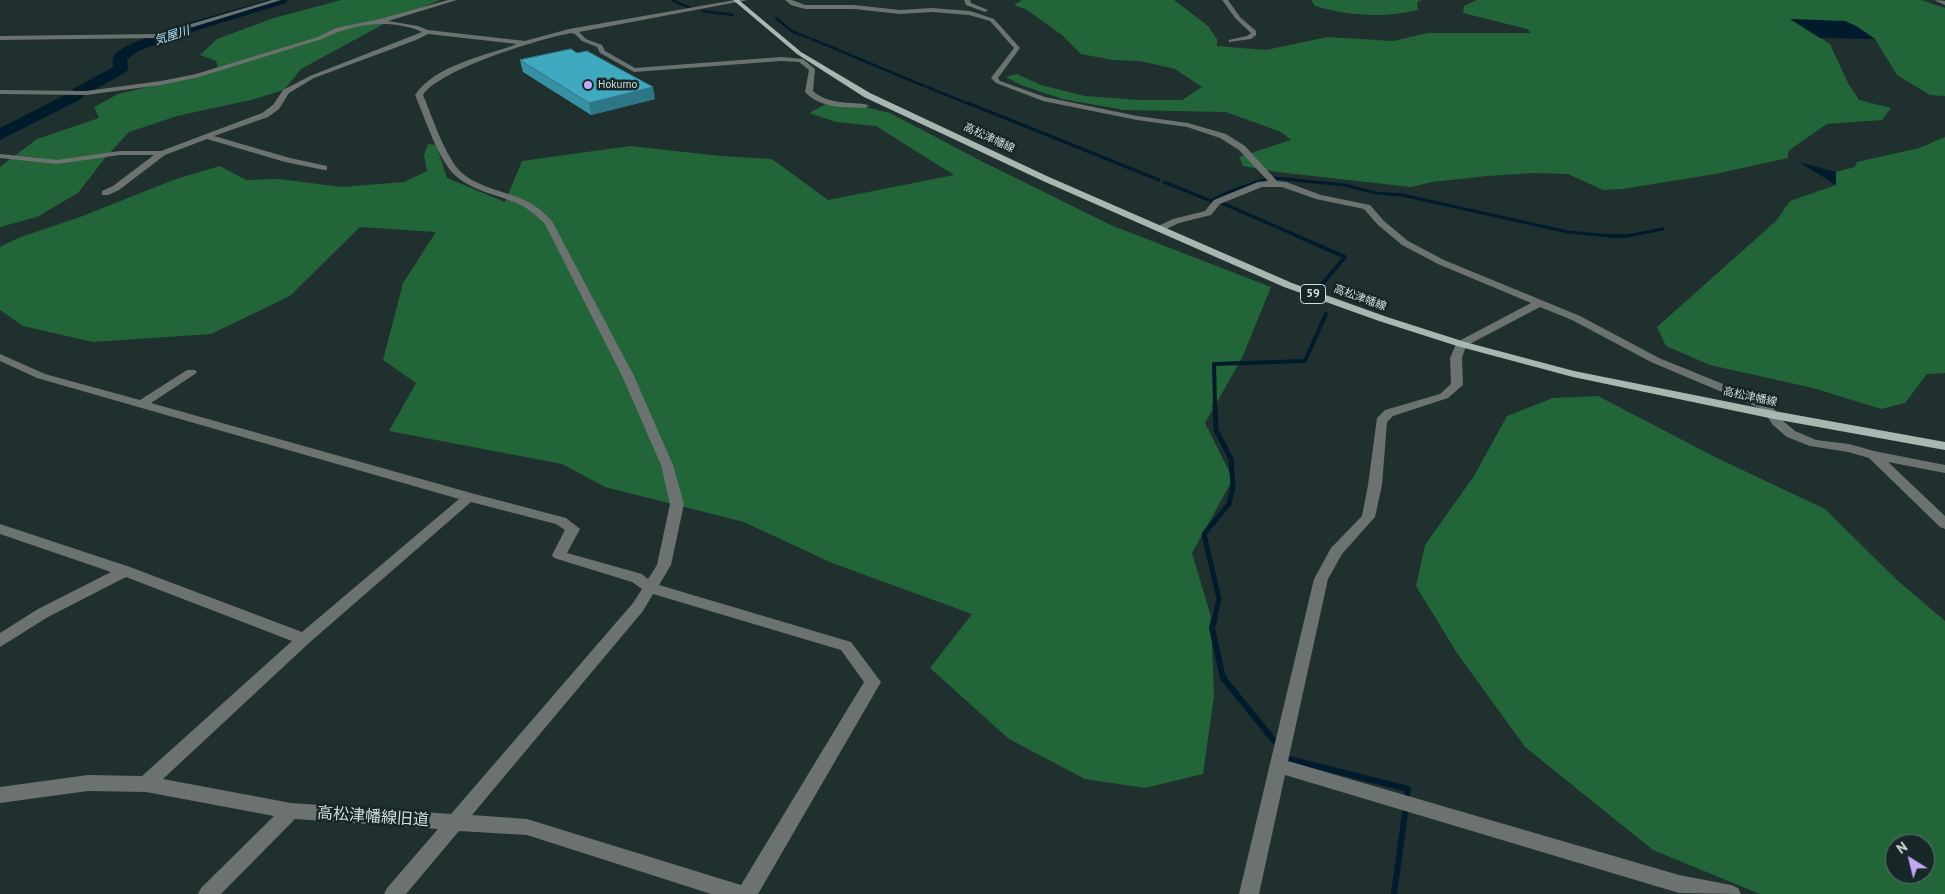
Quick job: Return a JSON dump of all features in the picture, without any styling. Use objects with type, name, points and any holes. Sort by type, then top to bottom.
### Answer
[{"type":"main road","name":"高松津幡線","points":[[739,0],[800,53],[867,96],[1159,229],[1288,285],[1383,320],[1461,344],[1573,374],[1774,415],[1945,446]]},
{"type":"street","points":[[0,38],[158,36],[278,0]]},
{"type":"street","points":[[0,92],[86,93],[197,76],[320,38],[338,29],[381,21],[454,0]]},
{"type":"street","points":[[394,894],[638,606],[664,565],[678,504],[667,465],[628,376],[549,222],[529,204],[517,198],[478,187],[456,173],[449,164],[419,95],[425,86],[436,78],[526,44],[569,31],[739,0]]},
{"type":"street","points":[[788,0],[793,4],[805,7],[859,7],[900,12],[932,10],[970,13],[992,20]]},
{"type":"street","points":[[966,0],[968,4],[992,13],[994,16],[992,20],[995,26],[1014,41],[1017,48],[994,78],[998,82],[1043,99],[1137,118],[1188,125],[1223,136],[1242,148],[1274,183]]},
{"type":"street","points":[[1225,0],[1238,18],[1254,32],[1249,38],[1231,41]]},
{"type":"street","points":[[1938,0],[1945,3]]},
{"type":"street","points":[[381,21],[418,28],[427,32],[526,44]]},
{"type":"street","points":[[569,31],[577,33],[584,40],[600,46],[602,52],[634,70],[790,58],[804,61],[812,68],[809,92],[813,96],[830,103],[865,106]]},
{"type":"street","points":[[105,193],[116,188],[162,154],[265,115],[276,107],[286,92],[312,76],[414,39],[427,32]]},
{"type":"street","points":[[812,74],[828,70]]},
{"type":"street","points":[[0,99],[11,92]]},
{"type":"street","points":[[208,137],[288,160],[324,168]]},
{"type":"street","points":[[0,156],[58,162],[120,153],[162,154]]},
{"type":"street","points":[[1159,229],[1176,221],[1208,213],[1217,202],[1236,192],[1261,184],[1274,183],[1319,197],[1367,207],[1381,223],[1405,243],[1441,262],[1576,318],[1655,360],[1766,406],[1777,422],[1791,434],[1814,443],[1849,448],[1873,455],[1945,469]]},
{"type":"street","points":[[1249,894],[1321,579],[1336,551],[1368,517],[1375,485],[1381,421],[1389,413],[1444,396],[1457,385],[1456,358],[1461,344],[1539,302]]},
{"type":"street","points":[[0,357],[41,376],[469,497],[561,521],[574,529],[559,555],[637,578],[650,588],[846,646],[873,682],[747,894]]},
{"type":"street","points":[[140,404],[191,372]]},
{"type":"street","points":[[1873,455],[1945,524]]},
{"type":"street","points":[[146,784],[304,639],[469,497]]},
{"type":"street","points":[[0,529],[125,571],[304,639]]},
{"type":"street","points":[[0,641],[43,613],[125,571]]},
{"type":"street","points":[[1279,766],[1679,884],[1731,894]]},
{"type":"street","name":"高松津幡線旧道","points":[[0,795],[88,783],[146,784],[291,811],[527,827],[740,894]]},
{"type":"street","points":[[208,894],[291,811]]},
{"type":"green space","points":[[341,0],[440,0],[391,20],[301,69],[284,90],[251,100],[177,116],[129,132],[105,158],[78,193],[37,217],[0,227],[0,167],[37,139],[99,118],[94,107],[118,94],[197,75],[218,67],[216,61],[200,55],[217,39],[274,18]]},
{"type":"green space","points":[[1022,0],[1174,0],[1208,26],[1217,39],[1217,46],[1266,50],[1327,37],[1393,41],[1428,33],[1531,33],[1527,29],[1463,13],[1464,6],[1477,0],[1921,0],[1945,8],[1945,96],[1930,95],[1897,75],[1875,39],[1856,26],[1791,19],[1830,44],[1848,83],[1859,100],[1891,108],[1882,120],[1827,124],[1788,151],[1788,158],[1715,174],[1623,189],[1603,190],[1568,174],[1533,173],[1432,182],[1411,187],[1277,172],[1243,166],[1239,157],[1291,140],[1281,132],[1226,112],[1124,110],[1062,99],[1021,85],[1006,77],[1017,74],[1041,85],[1085,96],[1139,100],[1182,100],[1202,87],[1175,69],[1140,61],[1113,60],[1081,54],[1062,35],[1027,10],[1014,5]]},
{"type":"green space","points":[[1311,0],[1422,0],[1417,2],[1418,10],[1405,13],[1366,15],[1315,6]]},
{"type":"green space","points":[[826,104],[865,107],[890,113],[983,162],[1113,226],[1271,287],[1242,358],[1205,423],[1233,479],[1192,553],[1211,617],[1214,696],[1203,774],[1145,788],[1085,779],[1009,739],[930,668],[972,614],[832,563],[744,522],[605,487],[562,464],[389,431],[416,383],[383,360],[403,283],[436,232],[360,227],[290,296],[211,334],[93,342],[23,326],[0,310],[0,247],[18,238],[80,217],[176,179],[220,166],[246,180],[279,179],[342,187],[404,182],[427,171],[424,155],[428,144],[436,145],[447,178],[505,202],[522,161],[630,146],[721,156],[772,159],[828,200],[954,175],[876,126],[836,122],[809,113]]},
{"type":"green space","points":[[1945,137],[1945,373],[1927,374],[1905,403],[1881,409],[1813,388],[1710,365],[1666,346],[1657,327],[1776,221],[1790,201],[1836,185],[1836,172],[1855,167],[1857,162],[1919,148]]},
{"type":"green space","points":[[1598,396],[1715,457],[1825,509],[1897,580],[1945,621],[1945,894],[1760,894],[1653,850],[1525,747],[1457,653],[1416,586],[1425,545],[1474,476],[1507,416],[1553,398]]},
{"type":"water","points":[[1790,19],[1845,21],[1875,39],[1820,38]]},
{"type":"water","points":[[1799,162],[1836,172],[1836,185]]},
{"type":"building","name":"Hokumo","points":[[571,49],[577,53],[587,51],[653,87],[589,103],[520,60]]},
{"type":"waterway","name":"気屋川","points":[[79,92],[121,69],[120,57],[134,48],[164,36],[282,0]]},
{"type":"waterway","points":[[672,0],[690,8]]},
{"type":"waterway","points":[[703,11],[733,15]]},
{"type":"waterway","points":[[776,18],[793,32],[809,38]]},
{"type":"waterway","points":[[812,39],[924,86]]},
{"type":"waterway","points":[[927,87],[971,105]]},
{"type":"waterway","name":"気屋川","points":[[0,135],[75,96]]},
{"type":"waterway","points":[[968,103],[1159,180]]},
{"type":"waterway","points":[[1274,178],[1345,185],[1376,193],[1402,195],[1568,232],[1611,236]]},
{"type":"waterway","points":[[1210,201],[1231,191],[1266,179]]},
{"type":"waterway","points":[[1164,182],[1210,201]]},
{"type":"waterway","points":[[1222,203],[1300,237]]},
{"type":"waterway","points":[[1627,236],[1663,229]]},
{"type":"waterway","points":[[1297,236],[1345,257],[1317,290]]},
{"type":"waterway","points":[[1611,236],[1627,236]]},
{"type":"waterway","points":[[1611,236],[1627,236]]},
{"type":"waterway","points":[[1215,406],[1214,364],[1305,361],[1326,314]]},
{"type":"waterway","points":[[1214,621],[1219,599],[1204,534],[1229,504],[1233,486],[1231,459],[1216,430],[1215,405]]},
{"type":"waterway","points":[[1214,620],[1212,628],[1223,678],[1276,743]]},
{"type":"waterway","points":[[1289,759],[1408,789],[1407,798]]},
{"type":"waterway","points":[[1394,894],[1405,813]]},
{"type":"place","name":"Hokumo","points":[[588,85]]}]
